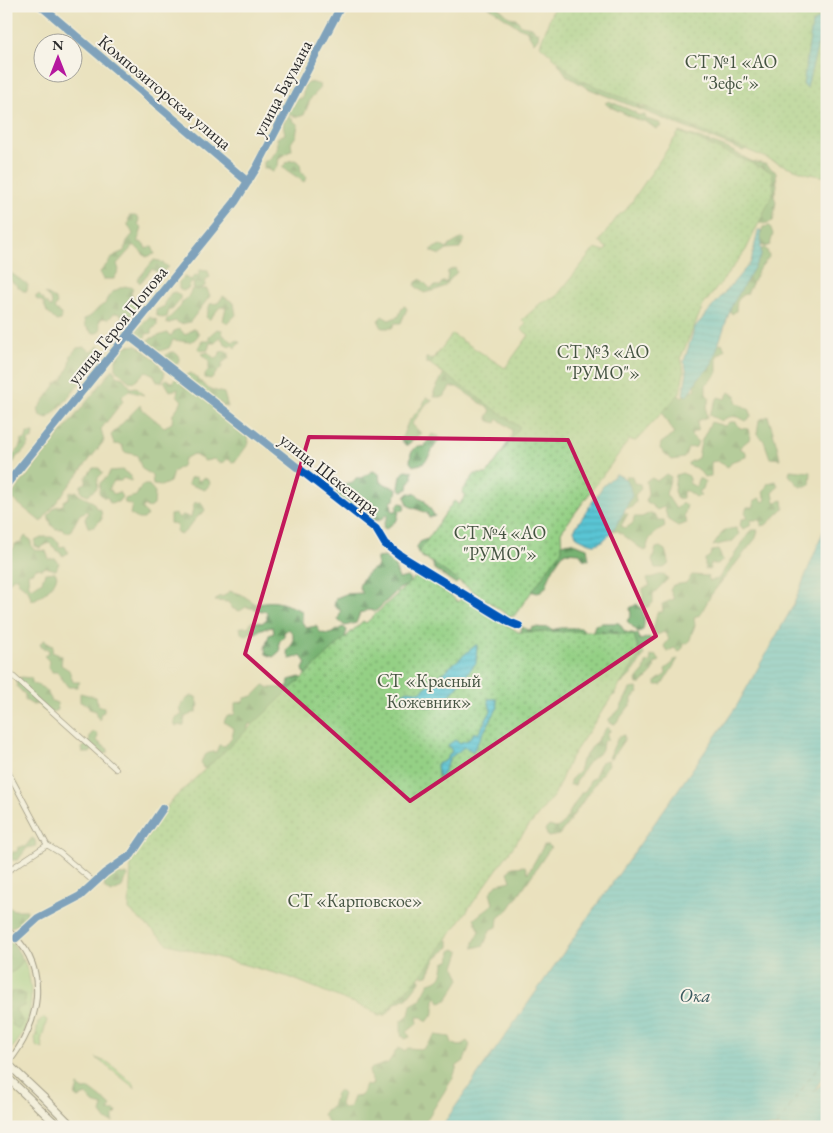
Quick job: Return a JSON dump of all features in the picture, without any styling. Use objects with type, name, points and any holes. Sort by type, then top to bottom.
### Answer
[{"type":"main road","points":[[6,1063],[73,1127]]},
{"type":"main road","points":[[6,1076],[59,1127]]},
{"type":"street","name":"Композиторская улица","points":[[41,6],[248,182]]},
{"type":"street","name":"улица Баумана","points":[[248,182],[341,6]]},
{"type":"street","name":"улица Героя Попова","points":[[6,485],[230,208],[248,182]]},
{"type":"street","name":"улица Шекспира","points":[[128,335],[376,528],[386,544],[401,556],[509,622],[519,626]]},
{"type":"street","points":[[6,670],[116,770]]},
{"type":"street","points":[[6,768],[47,845],[60,853],[94,882]]},
{"type":"street","points":[[16,938],[38,918],[80,896],[94,882],[131,855],[163,808]]},
{"type":"street","points":[[6,872],[47,845]]},
{"type":"street","points":[[6,930],[16,938],[28,956],[34,972],[37,1006],[27,1035],[6,1063]]},
{"type":"highlighted area","points":[[309,437],[568,440],[656,636],[410,801],[245,654]]},
{"type":"green space","points":[[488,6],[497,6],[509,17],[516,18],[521,25],[532,27],[536,32],[539,32],[538,38],[534,43],[526,30],[518,27]]},
{"type":"green space","name":"СТ №1 «АО \"Зефс\"»","points":[[554,6],[827,6],[827,177],[809,174],[783,165],[578,79],[540,45]]},
{"type":"green space","points":[[560,60],[637,102],[642,108],[651,108],[746,149],[743,151],[587,88],[567,76],[558,63]]},
{"type":"green space","points":[[311,82],[320,85],[319,90],[311,98],[304,115],[297,117],[287,114],[297,99],[302,98],[305,84]]},
{"type":"green space","points":[[609,101],[635,112],[637,115],[645,115],[646,119],[660,123],[662,126],[656,129],[645,121],[640,121],[608,106],[605,103]]},
{"type":"green space","points":[[289,116],[298,125],[296,136],[291,143],[292,150],[279,158],[278,166],[273,172],[264,168],[264,162],[271,158],[277,150],[277,138],[285,134],[283,124]]},
{"type":"green space","name":"СТ №3 «АО \"РУМО\"»","points":[[679,132],[772,172],[774,191],[746,250],[703,306],[681,357],[684,372],[680,393],[636,441],[629,440],[561,532],[562,550],[514,616],[509,616],[418,553],[454,501],[459,505],[466,495],[462,492],[475,474],[487,474],[520,427],[430,364],[452,334],[505,368],[529,335],[521,329],[526,324],[522,320],[543,301],[555,298],[595,248],[605,251],[607,248],[599,242],[618,216],[626,210]]},
{"type":"green space","points":[[682,132],[727,148],[751,161],[765,164],[776,172],[777,186],[774,196],[776,202],[773,221],[764,224],[756,220],[678,134]]},
{"type":"green space","points":[[295,160],[300,163],[301,171],[307,178],[304,182],[282,167],[288,161]]},
{"type":"green space","points":[[129,216],[139,218],[138,224],[142,228],[138,241],[144,244],[146,249],[152,246],[155,254],[146,257],[134,245],[117,264],[119,270],[114,279],[103,279],[100,272],[115,255],[124,251],[127,241],[133,234],[128,225]]},
{"type":"green space","points":[[770,226],[773,234],[770,245],[765,247],[761,245],[760,236],[763,227]]},
{"type":"green space","points":[[462,238],[465,240],[459,249],[447,250],[440,255],[432,252],[432,249],[440,245],[447,249]]},
{"type":"green space","points":[[764,248],[767,250],[769,257],[759,269],[747,294],[742,295],[737,302],[736,311],[732,314],[729,310],[758,251]]},
{"type":"green space","points":[[154,260],[160,261],[168,267],[160,274],[152,269],[140,283],[137,280]]},
{"type":"green space","points":[[455,268],[457,272],[446,285],[441,288],[424,293],[415,286],[416,282],[421,279],[431,289],[434,286],[440,286],[442,282],[447,282],[448,271]]},
{"type":"green space","points":[[200,270],[208,271],[210,277],[206,280],[205,286],[197,290],[193,287],[194,283],[190,283],[189,288],[183,291],[179,289],[179,282],[184,277],[191,280],[195,275],[198,276]]},
{"type":"green space","points":[[8,271],[28,285],[27,291],[23,291],[8,278]]},
{"type":"green space","points":[[125,286],[133,288],[131,294],[138,306],[128,320],[122,318],[121,314],[114,313],[109,319],[102,318],[99,322],[101,328],[98,333],[92,333],[85,326],[84,319],[105,304],[112,292]]},
{"type":"green space","points":[[192,289],[207,289],[210,296],[190,322],[181,324],[175,321],[167,324],[166,321],[181,306]]},
{"type":"green space","points":[[175,292],[180,295],[180,300],[172,310],[169,310],[167,317],[162,318],[156,315],[156,310],[165,306],[165,302],[171,293]]},
{"type":"green space","points":[[45,293],[55,299],[57,303],[54,309],[61,314],[61,320],[56,321],[47,312],[43,302],[36,299],[36,296],[39,295],[51,308],[52,302]]},
{"type":"green space","points":[[223,296],[234,303],[236,315],[227,324],[223,320],[226,307],[220,307],[209,320],[206,317],[210,304],[218,303]]},
{"type":"green space","points":[[405,306],[407,309],[401,323],[395,323],[392,328],[382,328],[378,320],[382,316],[389,320],[399,316],[402,307]]},
{"type":"green space","points":[[149,317],[157,320],[157,326],[152,329],[152,333],[146,334],[145,339],[141,340],[138,338],[137,330]]},
{"type":"green space","points":[[180,329],[185,335],[193,329],[196,329],[199,334],[191,341],[173,340],[169,348],[160,351],[147,344],[149,339],[167,333],[171,336],[174,331]]},
{"type":"green space","points":[[217,329],[222,330],[223,335],[233,342],[238,340],[240,343],[235,348],[232,345],[229,346],[224,343],[220,336],[215,343],[210,343],[208,350],[200,351],[198,348],[202,341],[209,341],[209,336]]},
{"type":"green space","points":[[722,343],[725,350],[717,356],[717,374],[706,385],[706,394],[710,398],[706,408],[707,417],[697,421],[698,430],[690,434],[698,442],[696,447],[688,448],[684,458],[672,460],[660,449],[661,443],[674,434],[661,409],[675,392],[681,397],[696,389],[694,381],[715,346]]},
{"type":"green space","points":[[99,345],[103,351],[99,356],[94,357],[86,374],[69,397],[48,418],[40,416],[38,409],[56,384],[63,379],[70,365],[71,355],[77,348],[84,347],[92,352]]},
{"type":"green space","points":[[137,345],[157,361],[165,373],[162,382],[157,382],[154,375],[146,371],[136,381],[130,382],[116,370],[116,358],[126,346]]},
{"type":"green space","points":[[226,351],[229,353],[229,358],[222,363],[222,367],[211,379],[205,378],[205,374],[209,369],[209,361],[201,354],[208,352],[214,358],[219,357],[220,352]]},
{"type":"green space","points":[[169,352],[175,352],[179,359],[175,366],[169,366],[165,362],[165,356]]},
{"type":"green space","points":[[436,354],[441,354],[524,428],[503,454],[503,450],[511,438],[512,430],[498,419],[496,423],[489,421],[487,417],[491,410],[457,387],[450,387],[444,397],[434,397],[434,392],[445,371],[440,365],[426,363],[426,358],[433,359]]},
{"type":"green space","points":[[113,369],[117,376],[123,378],[131,388],[136,387],[144,395],[129,391],[122,396],[123,401],[101,429],[104,441],[41,522],[10,497]]},
{"type":"green space","points":[[191,373],[209,389],[224,393],[228,407],[214,402],[209,394],[204,394],[184,376]]},
{"type":"green space","points":[[166,379],[172,382],[175,379],[181,380],[184,387],[195,390],[207,398],[223,419],[234,422],[237,431],[248,437],[249,443],[236,461],[232,462],[228,459],[220,464],[214,459],[205,461],[193,454],[184,459],[182,466],[173,472],[170,482],[161,486],[153,485],[152,475],[142,469],[137,455],[124,452],[122,445],[114,444],[111,435],[140,405],[142,409],[164,427],[172,423],[173,414],[182,401],[177,395],[178,389],[170,391],[164,381]]},
{"type":"green space","points":[[729,392],[736,395],[736,402],[750,410],[751,417],[746,421],[733,417],[721,421],[709,415],[718,397],[725,399]]},
{"type":"green space","points":[[426,397],[433,400],[427,403],[412,424],[421,433],[406,446],[401,440],[408,422],[423,405]]},
{"type":"green space","points":[[768,416],[780,459],[770,458],[764,441],[757,434],[759,420]]},
{"type":"green space","points":[[711,422],[725,426],[729,422],[736,422],[740,428],[748,429],[751,438],[739,448],[746,452],[746,457],[733,461],[728,467],[717,461],[711,462],[711,476],[704,477],[698,469],[688,465],[688,463],[698,458],[701,442]]},
{"type":"green space","points":[[27,433],[34,433],[33,439],[28,441],[29,445],[17,456],[14,462],[9,461],[10,456],[18,450],[21,441],[26,439]]},
{"type":"green space","points":[[432,434],[439,436],[439,441],[424,462],[413,466],[410,462],[411,453],[417,446],[424,447]]},
{"type":"green space","points":[[93,468],[99,468],[103,473],[98,478],[97,488],[88,495],[81,492],[81,485],[86,483],[86,477]]},
{"type":"green space","points":[[122,470],[131,476],[131,481],[123,478],[121,481],[114,481],[108,490],[111,490],[113,494],[119,492],[122,497],[118,502],[110,503],[108,498],[103,497],[99,493],[100,483],[108,476],[110,471]]},
{"type":"green space","points":[[406,470],[412,471],[412,479],[408,489],[402,491],[399,488],[401,476]]},
{"type":"green space","points":[[790,470],[811,472],[810,485],[800,487],[789,475]]},
{"type":"green space","points":[[373,471],[379,474],[380,482],[397,489],[395,499],[391,502],[392,511],[397,511],[397,506],[400,503],[405,504],[404,510],[399,511],[397,520],[386,529],[383,527],[388,515],[381,520],[369,521],[336,495],[336,490],[341,485],[353,482],[356,478],[361,478]]},
{"type":"green space","points":[[682,473],[689,476],[689,483],[696,487],[698,479],[705,482],[703,489],[698,492],[701,496],[695,497],[687,491],[683,491],[683,498],[677,499],[674,491],[676,475]]},
{"type":"green space","points":[[666,474],[671,477],[666,494],[676,509],[682,503],[687,505],[684,517],[687,523],[678,526],[668,520],[664,507],[657,510],[646,501],[648,493],[646,481],[652,478],[657,481]]},
{"type":"green space","points":[[626,476],[632,476],[634,483],[640,484],[641,489],[635,495],[636,502],[631,508],[623,508]]},
{"type":"green space","points":[[196,477],[199,481],[204,478],[209,480],[210,484],[205,490],[188,484],[190,478]]},
{"type":"green space","points":[[776,481],[778,486],[773,492],[775,502],[783,500],[784,508],[766,525],[761,526],[761,520],[751,520],[750,526],[743,529],[740,525],[742,519],[748,518],[745,512],[747,507],[754,507],[754,501],[759,498],[764,502],[766,499],[763,493],[768,483]]},
{"type":"green space","points":[[142,485],[149,485],[155,492],[154,505],[150,508],[144,506],[142,509],[147,515],[144,519],[138,519],[130,514],[132,505],[125,503],[124,499],[136,496]]},
{"type":"green space","points":[[77,491],[79,495],[93,502],[96,508],[101,510],[102,519],[94,527],[88,527],[85,519],[87,511],[80,514],[70,532],[56,529],[52,526],[48,516],[55,507],[63,505],[64,501],[69,498],[69,493]]},
{"type":"green space","points":[[409,493],[417,494],[420,499],[424,500],[435,516],[429,518],[427,513],[409,506],[405,497]]},
{"type":"green space","points":[[201,502],[205,510],[180,535],[176,531],[177,526],[170,523],[170,515],[176,514],[179,518],[183,515],[191,518],[194,503]]},
{"type":"green space","points":[[622,512],[628,514],[621,526],[626,528],[633,523],[634,517],[642,517],[650,513],[657,517],[657,521],[664,521],[665,527],[652,536],[648,542],[647,550],[644,551],[618,531],[610,530]]},
{"type":"green space","points":[[736,528],[739,534],[733,541],[713,546],[724,530]]},
{"type":"green space","points":[[751,530],[758,530],[756,538],[711,595],[700,615],[694,617],[695,625],[689,642],[684,644],[679,652],[674,648],[667,652],[664,646],[669,639],[664,632],[657,635],[653,631],[657,612],[663,612],[662,604],[674,599],[670,590],[673,585],[686,583],[692,575],[707,576],[710,581],[718,579]]},
{"type":"green space","points":[[25,536],[31,540],[34,550],[46,551],[49,559],[56,559],[59,563],[56,570],[45,567],[42,569],[36,568],[33,572],[28,573],[29,586],[32,588],[42,581],[45,573],[55,572],[57,576],[51,587],[34,600],[31,599],[28,590],[18,582],[17,577],[13,578],[6,586],[6,554],[14,548],[15,544],[21,543]]},
{"type":"green space","points":[[43,537],[52,537],[59,542],[59,547],[65,546],[68,553],[63,556],[49,543],[40,548],[35,546],[35,541]]},
{"type":"green space","points":[[428,539],[460,580],[456,584],[434,569],[432,560],[422,557],[418,553],[416,548],[421,541]]},
{"type":"green space","points":[[570,542],[587,548],[589,560],[583,559],[580,553],[565,552],[554,568],[547,586],[538,593],[530,591],[558,545]]},
{"type":"green space","points":[[660,547],[665,550],[669,564],[664,568],[655,568],[652,561],[656,548]]},
{"type":"green space","points":[[718,550],[723,560],[718,565],[711,563],[710,570],[705,569],[705,559],[709,557],[712,551]]},
{"type":"green space","points":[[385,557],[395,567],[399,579],[407,577],[410,579],[408,585],[399,589],[376,611],[369,610],[360,613],[356,623],[345,626],[338,620],[341,611],[334,606],[336,598],[346,594],[363,593],[359,588],[363,578],[377,567],[377,558]]},
{"type":"green space","name":"СТ «Красный Кожевник»","points":[[422,571],[458,602],[463,597],[518,632],[588,631],[634,635],[640,655],[570,759],[555,794],[518,840],[421,975],[382,1015],[289,977],[168,944],[129,910],[131,860],[171,801],[363,621],[366,623]]},
{"type":"green space","points":[[665,575],[668,579],[653,594],[653,603],[646,608],[643,602],[643,588],[650,586],[647,579]]},
{"type":"green space","points":[[229,591],[241,594],[256,604],[275,602],[302,611],[302,622],[306,628],[316,626],[321,633],[330,634],[343,627],[347,630],[343,644],[306,677],[303,669],[306,663],[301,656],[290,659],[287,651],[293,643],[293,634],[289,629],[284,632],[284,637],[279,642],[280,651],[273,657],[266,654],[265,648],[269,635],[274,633],[273,627],[261,629],[256,633],[250,632],[247,636],[241,633],[240,627],[248,627],[252,621],[262,623],[267,619],[267,612],[246,607],[240,611],[233,609],[228,602],[215,601],[218,597],[224,596]]},
{"type":"green space","points":[[637,604],[642,610],[644,619],[643,630],[638,632],[627,621],[631,615],[630,608]]},
{"type":"green space","points":[[619,623],[625,632],[638,634],[640,640],[649,637],[651,640],[642,649],[644,655],[632,674],[615,688],[615,695],[607,697],[621,641],[617,632],[607,634],[602,631],[597,634],[593,631],[595,625]]},
{"type":"green space","points":[[522,627],[529,630],[534,627],[549,628],[551,630],[582,628],[584,630],[579,636],[528,639],[521,631]]},
{"type":"green space","points":[[44,640],[53,645],[52,652],[62,656],[61,665],[69,670],[73,682],[80,682],[77,687],[68,687],[57,672],[52,672],[48,667],[49,661],[44,656],[49,653],[48,649],[42,648],[40,644]]},
{"type":"green space","points":[[656,655],[660,661],[655,663],[653,672],[641,684],[637,684],[636,680],[644,671],[646,663],[650,662],[651,656]]},
{"type":"green space","points":[[678,659],[662,685],[656,685],[656,681],[666,674],[665,669],[674,660]]},
{"type":"green space","points":[[21,677],[31,678],[33,684],[45,690],[52,701],[57,703],[58,710],[50,713],[42,709],[39,704],[33,705],[25,700],[25,695],[17,687],[16,681]]},
{"type":"green space","points":[[300,677],[304,681],[256,725],[249,724],[244,736],[211,768],[203,768],[201,763],[204,756],[208,753],[216,752],[219,745],[225,746],[232,737],[234,729],[224,722],[226,717],[235,714],[235,703],[243,702],[245,698],[253,696],[264,685],[270,688],[288,687],[289,680]]},
{"type":"green space","points":[[637,688],[639,693],[632,698],[632,703],[615,724],[609,723],[609,719],[620,709],[630,689]]},
{"type":"green space","points":[[80,693],[96,697],[98,705],[104,707],[104,712],[100,714],[100,720],[96,716],[96,711],[89,709],[88,705],[80,702]]},
{"type":"green space","points":[[191,696],[196,697],[199,705],[196,712],[185,717],[184,725],[176,726],[174,723],[176,717],[182,715],[180,709],[185,700]]},
{"type":"green space","points":[[607,727],[611,730],[607,734],[608,739],[603,742],[602,750],[588,763],[575,785],[570,785],[570,780],[579,771],[582,760]]},
{"type":"green space","points":[[94,731],[98,735],[97,741],[108,749],[108,753],[104,754],[95,747],[90,753],[83,753],[82,748],[89,743],[90,735]]},
{"type":"green space","points":[[624,735],[624,740],[611,759],[608,758],[619,736]]},
{"type":"green space","points":[[607,760],[608,765],[566,826],[559,835],[548,837],[545,830],[549,826],[556,828],[562,825],[581,793],[586,790],[590,780],[594,778],[601,762]]},
{"type":"green space","points":[[32,838],[35,840],[36,846],[27,848],[18,860],[11,860],[12,852],[17,852],[18,847],[25,847]]},
{"type":"green space","points":[[544,845],[551,847],[509,909],[498,918],[497,927],[490,930],[484,945],[474,948],[474,942],[480,931],[474,919],[493,904],[490,893],[497,884],[511,881],[508,872],[512,867],[525,866],[528,873]]},
{"type":"green space","points":[[113,871],[122,875],[127,874],[128,877],[124,881],[122,888],[111,893],[104,888],[105,884],[101,881],[106,874]]},
{"type":"green space","points":[[6,906],[14,910],[27,910],[26,922],[11,927],[6,924]]},
{"type":"green space","points":[[9,936],[22,958],[20,964],[13,972],[7,973],[6,938]]},
{"type":"green space","points":[[444,939],[449,941],[449,947],[436,958],[428,975],[423,976],[421,970]]},
{"type":"green space","points":[[455,949],[460,952],[455,967],[460,979],[447,1000],[440,1002],[437,997],[434,1000],[434,1013],[427,1022],[422,1017],[417,1017],[418,1023],[407,1032],[410,1037],[405,1039],[401,1035],[401,1021],[409,1015],[411,1005],[420,1000],[429,983],[441,976],[444,963],[450,960],[451,951]]},
{"type":"green space","points":[[23,959],[30,981],[31,1006],[19,1040],[11,1049],[6,1041],[6,974],[17,969]]},
{"type":"green space","points":[[409,973],[421,980],[407,998],[396,1003],[386,1015],[378,1016],[373,1008]]},
{"type":"green space","points":[[11,992],[20,992],[26,995],[24,1006],[15,1009],[23,1022],[19,1029],[12,1025],[11,1019],[6,1014]]},
{"type":"green space","points":[[43,1018],[47,1020],[41,1041],[43,1049],[36,1046],[35,1036],[38,1035],[36,1035],[38,1022]]},
{"type":"green space","points":[[436,1035],[450,1037],[452,1043],[459,1046],[467,1041],[470,1045],[464,1061],[457,1066],[453,1078],[422,1127],[316,1127],[318,1124],[326,1126],[329,1123],[323,1115],[325,1110],[332,1107],[336,1093],[340,1091],[343,1094],[340,1104],[342,1108],[349,1108],[353,1097],[361,1096],[365,1085],[370,1086],[373,1083],[369,1072],[372,1068],[388,1063],[398,1048],[404,1051],[408,1048],[423,1049]]},
{"type":"green space","points":[[96,1058],[109,1063],[134,1084],[135,1088]]},
{"type":"green space","points":[[78,1086],[84,1090],[90,1089],[104,1100],[111,1106],[108,1111],[116,1111],[113,1122],[107,1121],[101,1113],[103,1106],[93,1103],[86,1095],[79,1098],[75,1096]]},
{"type":"water","points":[[818,19],[824,20],[807,88],[803,85],[812,24]]},
{"type":"water","points":[[758,230],[761,230],[761,256],[732,305],[711,366],[698,379],[687,396],[683,394],[687,373],[684,361],[695,327],[751,262]]},
{"type":"water","points":[[616,474],[628,482],[632,496],[617,524],[607,537],[595,544],[577,537],[574,530],[603,486]]},
{"type":"water","name":"Ока","points":[[827,522],[827,1072],[813,1092],[827,1080],[827,1127],[441,1127],[736,707],[793,606]]},
{"type":"water","points":[[477,644],[476,663],[448,696],[431,707],[406,700],[402,693],[409,690],[420,692]]},
{"type":"water","points":[[488,699],[496,699],[498,707],[473,751],[464,747],[450,758],[441,777],[438,776],[437,764],[445,761],[452,751],[448,745],[455,740],[459,743],[468,740],[475,732],[478,734],[491,711]]},
{"type":"ferry route","points":[[776,1127],[827,1053]]},
{"type":"cycle path","points":[[41,6],[248,182]]},
{"type":"cycle path","points":[[6,485],[235,202],[257,167],[341,6]]},
{"type":"cycle path","points":[[128,335],[376,529],[385,544],[401,556],[509,622],[519,626]]},
{"type":"cycle path","points":[[16,938],[38,918],[80,896],[105,873],[131,855],[163,808]]},
{"type":"park label","name":"СТ №4 «АО \"РУМО\"»","points":[[500,542]]},
{"type":"park label","name":"СТ «Карповское»","points":[[355,900]]}]
